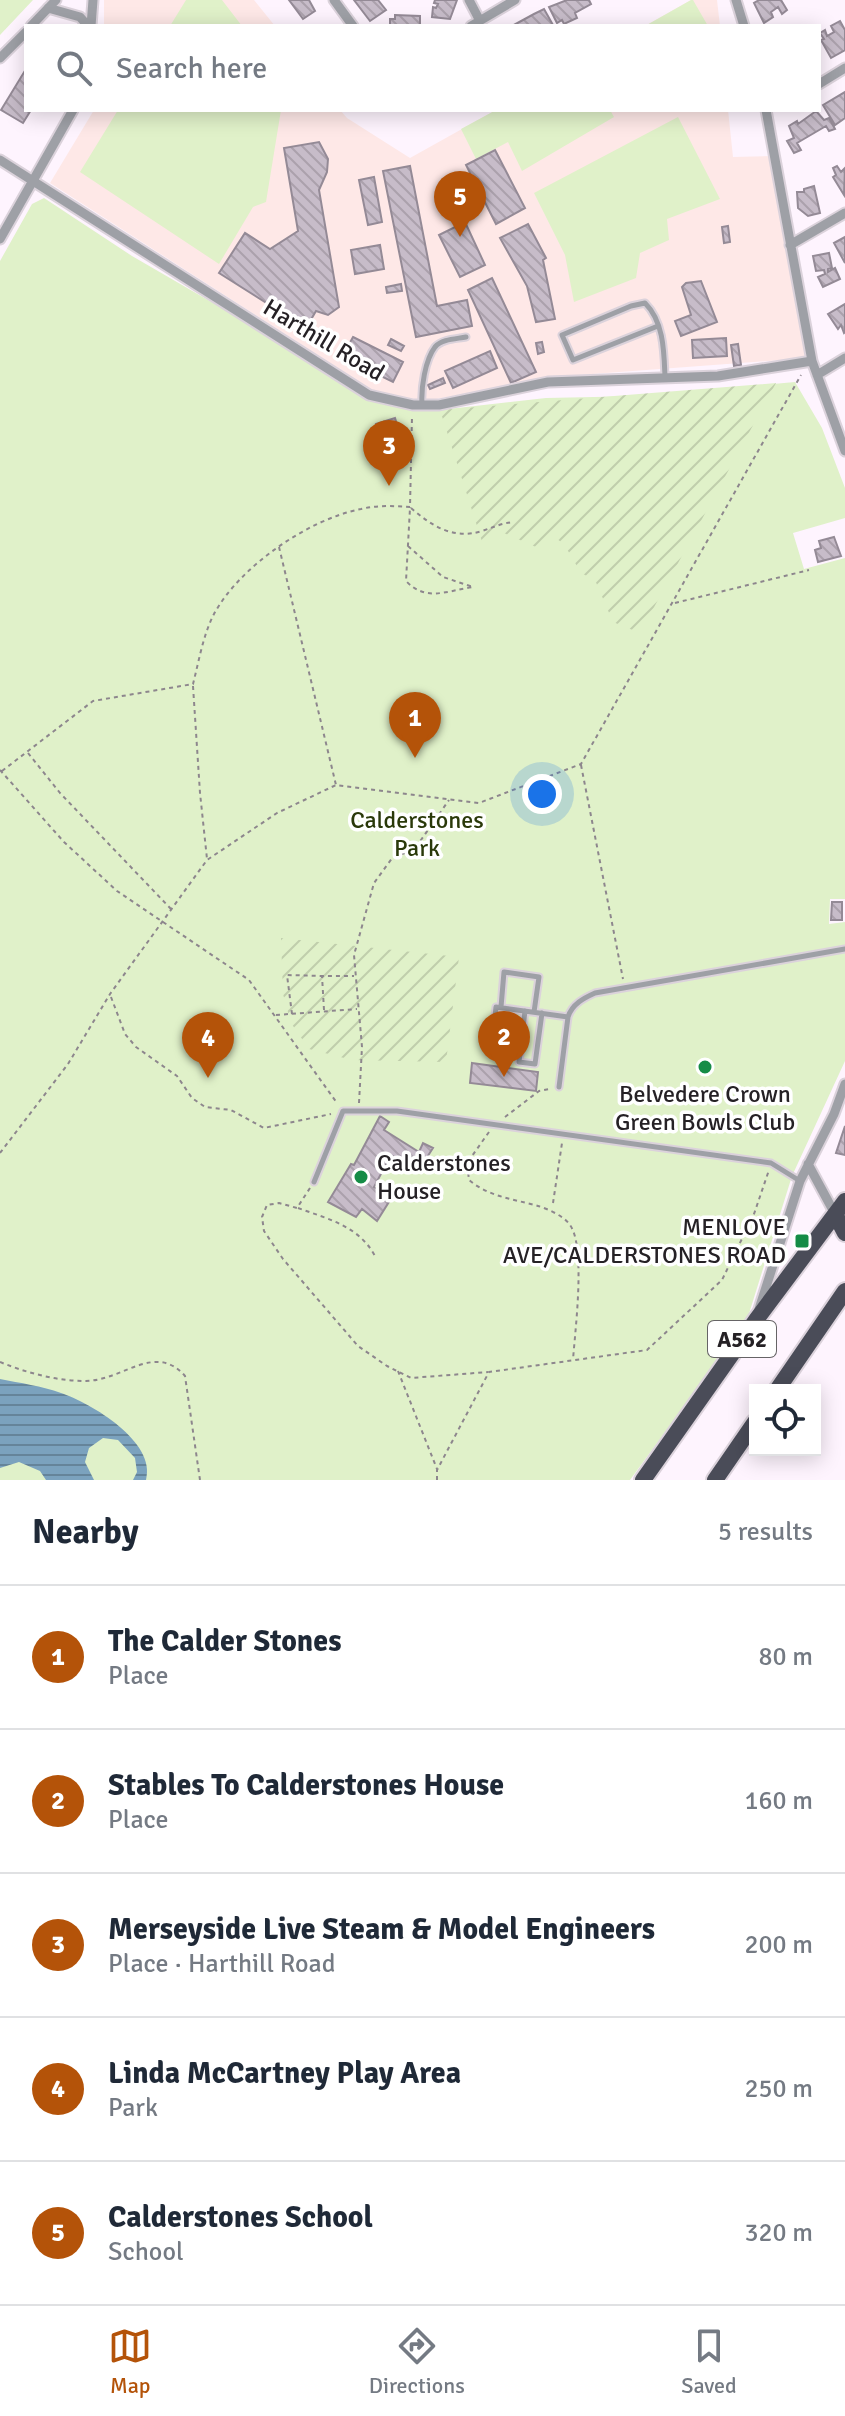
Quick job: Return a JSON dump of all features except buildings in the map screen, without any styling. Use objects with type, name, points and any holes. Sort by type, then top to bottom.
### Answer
[{"type":"highway","points":[[840,1208],[845,1233]]},
{"type":"highway","name":"A562","points":[[643,1480],[840,1208]]},
{"type":"highway","name":"A562","points":[[781,1384],[845,1291]]},
{"type":"highway","points":[[715,1480],[749,1431]]},
{"type":"street","points":[[33,24],[56,0]]},
{"type":"street","points":[[90,24],[93,0]]},
{"type":"street","points":[[334,0],[352,24]]},
{"type":"street","points":[[469,0],[475,24],[515,0]]},
{"type":"street","points":[[736,0],[743,24]]},
{"type":"street","points":[[48,8],[80,17],[88,24]]},
{"type":"street","points":[[0,58],[24,34]]},
{"type":"street","points":[[821,83],[845,68]]},
{"type":"street","points":[[0,239],[72,112]]},
{"type":"street","points":[[769,112],[812,361],[845,451]]},
{"type":"street","name":"Harthill Road","points":[[0,160],[369,395],[417,405],[439,405],[548,382],[718,376],[812,361]]},
{"type":"street","points":[[790,245],[845,213]]},
{"type":"street","points":[[817,375],[845,358]]},
{"type":"street","points":[[756,1320],[800,1181],[834,1114],[845,1084]]},
{"type":"street","points":[[808,1164],[840,1208]]},
{"type":"lane","points":[[658,326],[573,360],[562,335],[645,303],[652,310],[658,326],[663,342],[665,377]]},
{"type":"lane","points":[[417,405],[435,348],[443,342],[466,337]]},
{"type":"lane","points":[[559,1087],[568,1017],[582,999],[595,993],[845,949]]},
{"type":"lane","points":[[501,1007],[504,972],[528,975],[539,977],[534,1012]]},
{"type":"lane","points":[[491,1054],[496,1007],[568,1017]]},
{"type":"lane","points":[[525,1011],[519,1062],[535,1064],[542,1013]]},
{"type":"lane","points":[[314,1182],[343,1111],[397,1111],[771,1163],[800,1181]]},
{"type":"path","points":[[0,1153],[68,1064],[110,994],[207,860],[277,813],[336,785],[479,803],[581,764],[674,603],[795,382],[812,361]]},
{"type":"path","points":[[408,546],[443,577],[473,587],[427,595],[415,590],[406,581],[410,507],[417,405]]},
{"type":"path","points":[[207,860],[193,684],[202,646],[215,613],[234,586],[261,558],[279,546],[344,513],[386,506],[410,507],[433,527],[456,534],[479,532],[501,523],[514,522]]},
{"type":"path","points":[[279,546],[336,785]]},
{"type":"path","points":[[674,603],[809,570]]},
{"type":"path","points":[[110,994],[125,1034],[136,1047],[177,1076],[192,1098],[205,1107],[231,1110],[264,1128],[343,1111],[249,980],[117,891],[64,842],[1,771],[93,701],[193,684]]},
{"type":"path","points":[[27,752],[60,793],[171,909]]},
{"type":"path","points":[[581,764],[625,989]]},
{"type":"path","points":[[359,1111],[362,1047],[354,955],[374,883],[393,857],[408,852],[421,840],[449,799]]},
{"type":"path","points":[[292,1014],[287,975],[355,976]]},
{"type":"path","points":[[322,976],[324,1011]]},
{"type":"path","points":[[274,1016],[359,1008]]},
{"type":"path","points":[[559,1087],[539,1091],[495,1124],[467,1163],[469,1180],[479,1189],[543,1208],[570,1224],[576,1237],[580,1276],[573,1360]]},
{"type":"path","points":[[553,1203],[563,1134]]},
{"type":"path","points":[[375,1256],[359,1233],[332,1220],[279,1203],[267,1205],[262,1217],[264,1231],[283,1259],[358,1346],[411,1378],[489,1372],[647,1350],[722,1280],[754,1214],[771,1163]]},
{"type":"path","points":[[297,1208],[314,1182]]},
{"type":"path","points":[[0,1362],[58,1379],[89,1381],[157,1360],[174,1364],[185,1376],[200,1480]]},
{"type":"path","points":[[397,1371],[437,1470],[437,1480]]},
{"type":"path","points":[[437,1470],[489,1372]]},
{"type":"shaded area","points":[[104,0],[254,0],[273,24],[104,24]]},
{"type":"shaded area","points":[[691,0],[717,0],[720,24],[649,24]]},
{"type":"shaded area","points":[[93,112],[342,112],[410,158],[492,112],[728,112],[733,157],[774,156],[808,358],[552,377],[415,403],[374,391],[50,183]]},
{"type":"green space","points":[[0,0],[33,0],[0,35]]},
{"type":"green space","points":[[186,0],[222,0],[240,24],[171,24]]},
{"type":"green space","points":[[693,0],[707,24],[649,24]]},
{"type":"green space","points":[[117,112],[281,112],[266,202],[253,207],[219,264],[80,172]]},
{"type":"green space","points":[[492,112],[611,112],[614,117],[522,171],[508,142],[476,159],[461,129]]},
{"type":"green space","points":[[678,117],[720,199],[667,219],[669,240],[640,253],[636,278],[574,302],[565,255],[534,193]]},
{"type":"green space","name":"Calderstones Park","points":[[44,198],[132,256],[239,318],[365,399],[421,410],[440,410],[546,398],[642,396],[795,382],[822,428],[845,488],[845,518],[793,533],[804,569],[845,558],[845,899],[830,899],[829,924],[845,922],[845,1061],[792,1176],[747,1320],[630,1480],[0,1480],[0,261],[32,204]]},
{"type":"green space","points":[[776,383],[640,633],[613,622],[595,580],[581,573],[564,544],[557,539],[536,547],[504,533],[485,551],[440,410]]},
{"type":"green space","points":[[281,938],[459,957],[446,1062],[352,1060],[309,1049],[291,1023],[283,994]]},
{"type":"water","points":[[0,1379],[61,1393],[104,1415],[132,1438],[142,1452],[147,1466],[146,1480],[133,1480],[137,1472],[135,1458],[118,1440],[103,1438],[89,1448],[85,1462],[94,1480],[46,1480],[40,1471],[19,1462],[0,1468]]},
{"type":"place","name":"Calderstones School","points":[[460,237]]},
{"type":"place","name":"Merseyside Live Steam & Model Engineers","points":[[389,486]]},
{"type":"place","name":"The Calder Stones","points":[[415,758]]},
{"type":"place","name":"Belvedere Crown Green Bowls Club","points":[[705,1067]]},
{"type":"place","name":"Stables To Calderstones House","points":[[504,1077]]},
{"type":"place","name":"Linda McCartney Play Area","points":[[208,1078]]},
{"type":"place","name":"Calderstones House","points":[[361,1177]]},
{"type":"place","name":"MENLOVE AVE/CALDERSTONES ROAD","points":[[802,1241]]}]
